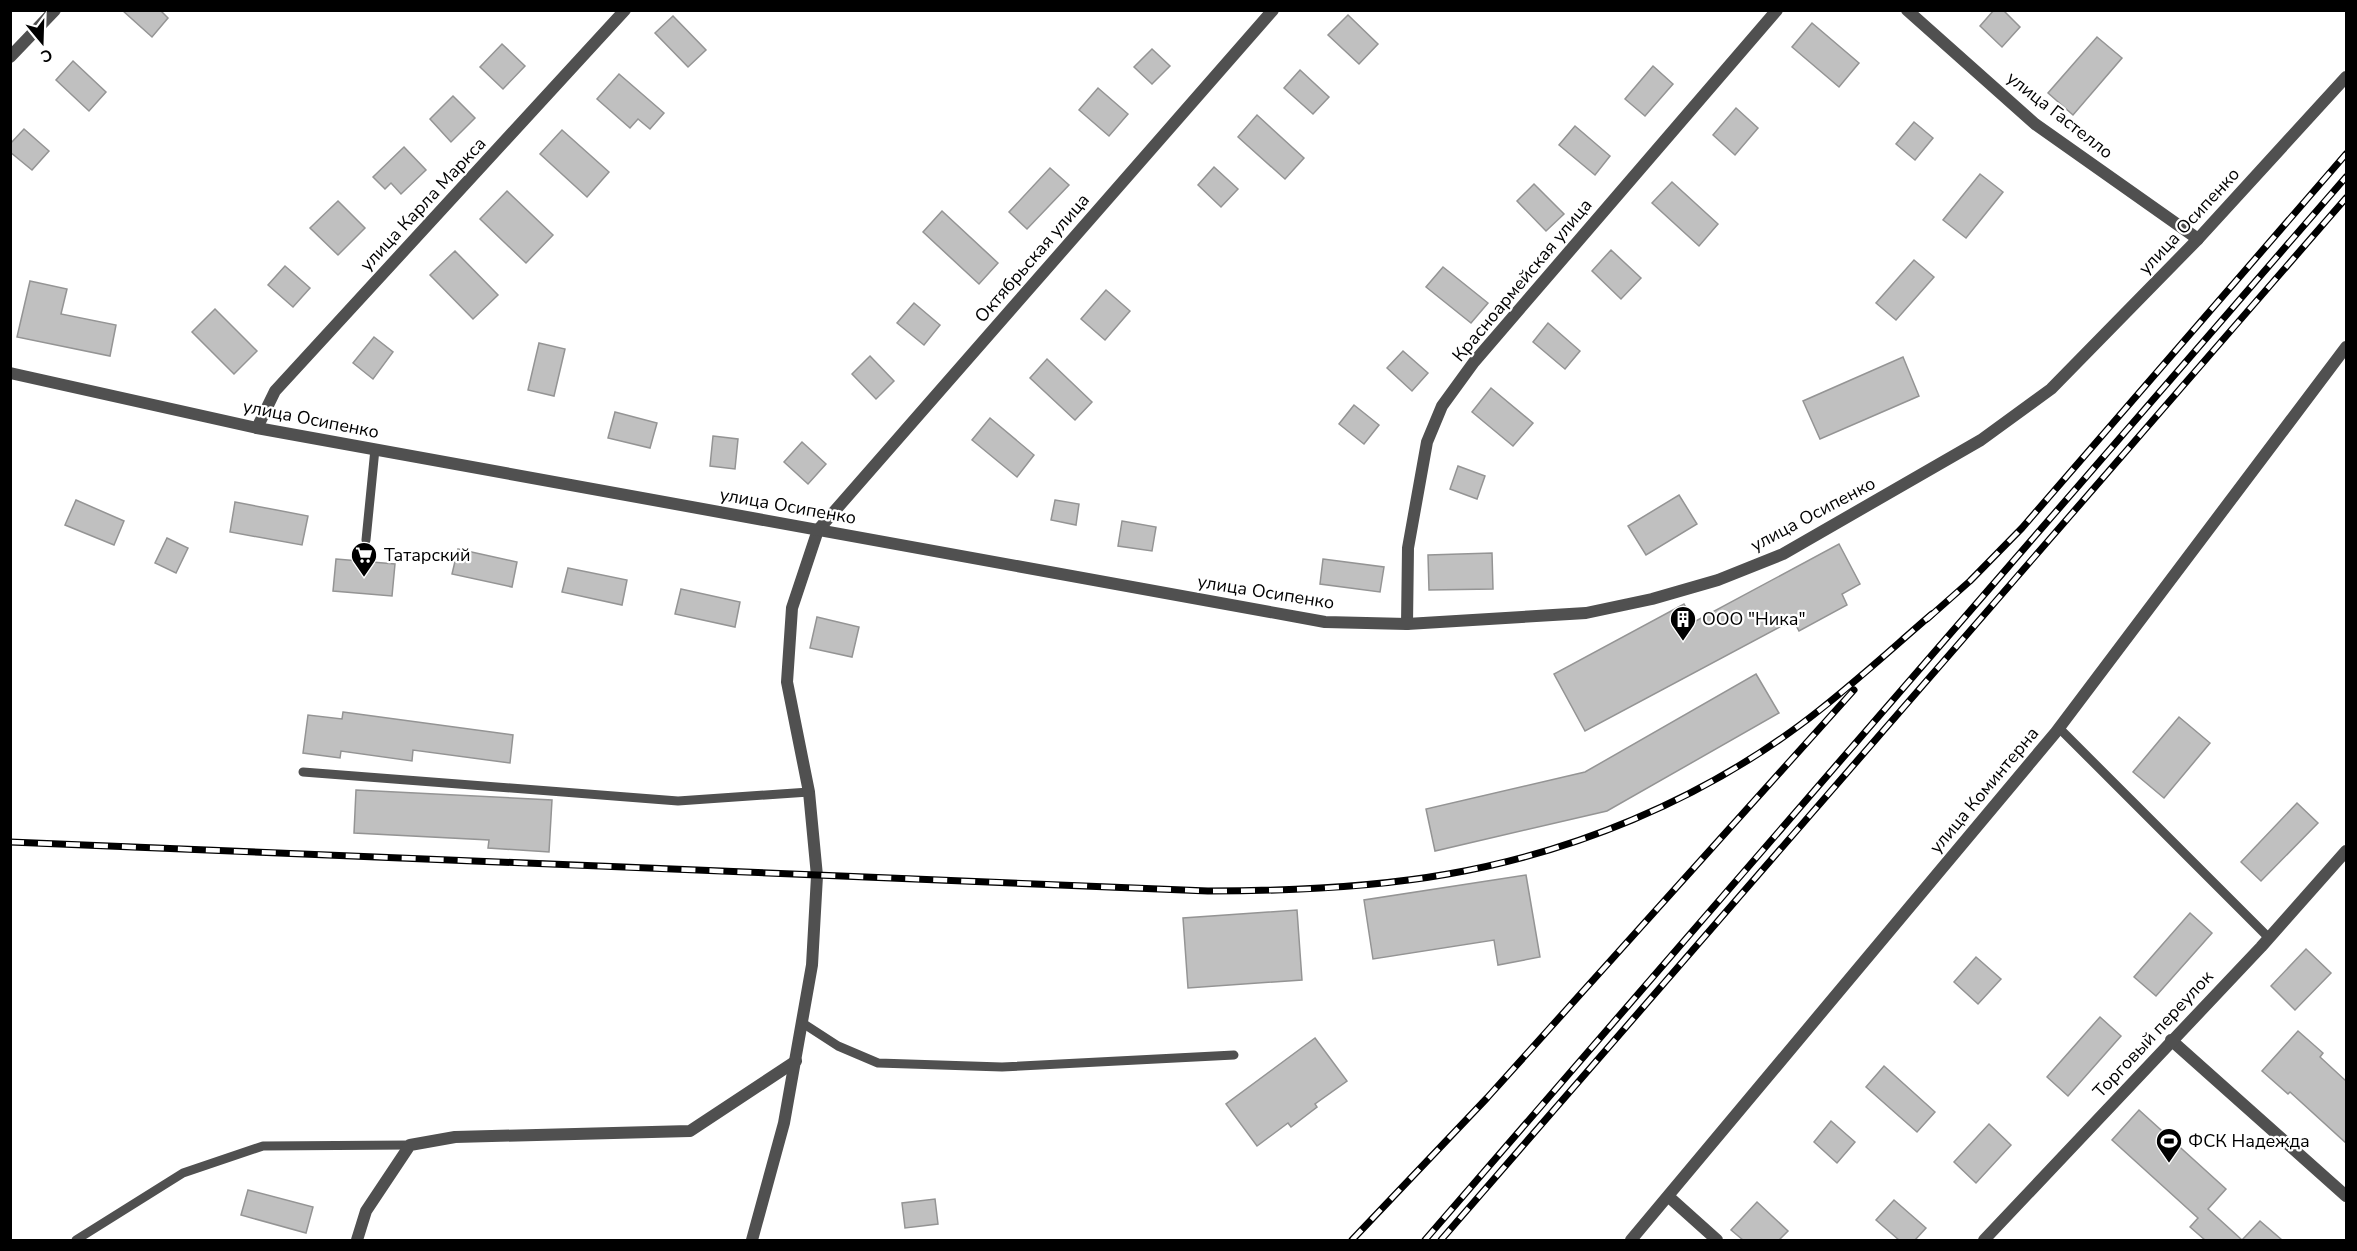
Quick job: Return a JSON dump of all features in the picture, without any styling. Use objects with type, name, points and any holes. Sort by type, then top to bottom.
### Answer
[{"type":"street","points":[[10,57],[55,10]]},
{"type":"street","name":"улица Карла Маркса","points":[[257,428],[275,391],[625,10]]},
{"type":"street","name":"Октябрьская улица","points":[[818,530],[1273,10]]},
{"type":"street","name":"Красноармейская улица","points":[[1407,624],[1408,548],[1427,442],[1442,406],[1474,362],[1777,10]]},
{"type":"street","name":"улица Гастелло","points":[[1907,10],[2035,124],[2198,240]]},
{"type":"street","name":"улица Осипенко","points":[[10,373],[257,428],[1325,622],[1407,624],[1586,613],[1652,599],[1718,580],[1783,554],[1981,440],[2051,389],[2198,240],[2346,76]]},
{"type":"street","name":"улица Коминтерна","points":[[1631,1240],[2059,728],[2346,347]]},
{"type":"street","points":[[753,1240],[784,1123],[812,965],[817,876],[809,792],[787,682],[792,608],[818,530]]},
{"type":"street","name":"Торговый переулок","points":[[1984,1240],[2269,938],[2346,851]]},
{"type":"street","points":[[2171,1040],[2346,1196]]},
{"type":"street","points":[[357,1240],[366,1211],[410,1145],[455,1137],[690,1131],[796,1061]]},
{"type":"street","points":[[1669,1197],[1717,1240]]},
{"type":"lane","points":[[366,540],[375,449]]},
{"type":"lane","points":[[2059,728],[2269,938]]},
{"type":"lane","points":[[303,772],[678,801],[809,792]]},
{"type":"lane","points":[[801,1022],[838,1046],[878,1063],[1002,1067],[1234,1055]]},
{"type":"lane","points":[[76,1240],[183,1173],[263,1146],[410,1145]]},
{"type":"building","points":[[122,10],[160,10],[168,18],[152,37]]},
{"type":"building","points":[[1994,10],[2003,10],[2020,27],[2002,47],[1980,26]]},
{"type":"building","points":[[1348,15],[1378,44],[1359,64],[1328,35]]},
{"type":"building","points":[[673,16],[706,50],[688,67],[655,33]]},
{"type":"building","points":[[1812,23],[1859,63],[1839,87],[1792,47]]},
{"type":"building","points":[[2097,37],[2122,58],[2073,115],[2048,93]]},
{"type":"building","points":[[502,44],[525,66],[503,89],[480,67]]},
{"type":"building","points":[[1152,49],[1170,66],[1152,84],[1134,67]]},
{"type":"building","points":[[73,61],[106,92],[89,111],[56,80]]},
{"type":"building","points":[[1653,66],[1673,84],[1645,116],[1625,99]]},
{"type":"building","points":[[1300,70],[1329,97],[1313,114],[1284,88]]},
{"type":"building","points":[[619,74],[664,113],[650,129],[638,119],[630,128],[597,99]]},
{"type":"building","points":[[1098,88],[1128,114],[1109,136],[1079,110]]},
{"type":"building","points":[[453,96],[475,118],[451,142],[430,119]]},
{"type":"building","points":[[1736,108],[1758,128],[1735,155],[1713,135]]},
{"type":"building","points":[[1257,115],[1304,158],[1285,179],[1238,137]]},
{"type":"building","points":[[1914,122],[1933,138],[1915,160],[1896,144]]},
{"type":"building","points":[[1575,126],[1610,156],[1595,175],[1559,145]]},
{"type":"building","points":[[24,129],[49,151],[32,170],[10,152],[10,144]]},
{"type":"building","points":[[562,130],[609,172],[587,197],[540,154]]},
{"type":"building","points":[[404,147],[426,170],[401,194],[391,183],[385,189],[373,177]]},
{"type":"building","points":[[1214,167],[1238,189],[1221,207],[1198,185]]},
{"type":"building","points":[[1050,168],[1069,185],[1027,229],[1009,212]]},
{"type":"building","points":[[1980,174],[2003,192],[1966,238],[1943,220]]},
{"type":"building","points":[[1672,182],[1718,224],[1699,246],[1652,203]]},
{"type":"building","points":[[1534,184],[1564,214],[1546,231],[1517,201]]},
{"type":"building","points":[[507,191],[553,235],[526,263],[480,219]]},
{"type":"building","points":[[338,201],[365,228],[338,255],[310,228]]},
{"type":"building","points":[[942,211],[998,263],[979,284],[923,232]]},
{"type":"building","points":[[1611,250],[1641,278],[1621,299],[1592,271]]},
{"type":"building","points":[[455,251],[498,295],[473,319],[430,275]]},
{"type":"building","points":[[1914,260],[1934,277],[1896,320],[1876,303]]},
{"type":"building","points":[[285,266],[310,288],[293,307],[268,285]]},
{"type":"building","points":[[1443,267],[1488,303],[1471,323],[1426,287]]},
{"type":"building","points":[[30,281],[67,289],[61,314],[116,325],[110,356],[17,337]]},
{"type":"building","points":[[1106,290],[1130,311],[1105,340],[1081,319]]},
{"type":"building","points":[[914,303],[940,325],[924,345],[897,323]]},
{"type":"building","points":[[215,309],[257,351],[234,374],[192,332]]},
{"type":"building","points":[[1548,323],[1580,351],[1565,369],[1533,342]]},
{"type":"building","points":[[374,337],[393,352],[373,379],[353,363]]},
{"type":"building","points":[[539,343],[565,349],[554,396],[528,390]]},
{"type":"building","points":[[1403,351],[1428,373],[1412,391],[1387,368]]},
{"type":"building","points":[[870,356],[894,381],[876,399],[852,374]]},
{"type":"building","points":[[1903,357],[1919,396],[1820,439],[1803,401]]},
{"type":"building","points":[[1047,359],[1092,402],[1075,420],[1030,378]]},
{"type":"building","points":[[1491,388],[1533,423],[1513,446],[1472,412]]},
{"type":"building","points":[[1354,405],[1379,425],[1364,444],[1339,424]]},
{"type":"building","points":[[615,412],[657,423],[650,448],[608,438]]},
{"type":"building","points":[[990,418],[1034,455],[1017,477],[972,440]]},
{"type":"building","points":[[713,436],[738,439],[735,469],[710,466]]},
{"type":"building","points":[[802,442],[826,464],[808,484],[784,462]]},
{"type":"building","points":[[1458,466],[1485,476],[1477,499],[1450,489]]},
{"type":"building","points":[[1679,495],[1697,524],[1646,555],[1628,526]]},
{"type":"building","points":[[76,500],[124,521],[114,545],[65,525]]},
{"type":"building","points":[[1055,500],[1079,504],[1076,525],[1051,520]]},
{"type":"building","points":[[235,502],[308,516],[302,545],[230,532]]},
{"type":"building","points":[[1122,521],[1156,527],[1152,551],[1118,546]]},
{"type":"building","points":[[167,538],[188,548],[176,573],[155,563]]},
{"type":"building","name":"ООО \"Ника\"","points":[[1839,544],[1860,584],[1842,594],[1847,605],[1799,631],[1793,620],[1585,731],[1554,674],[1684,604],[1694,622]]},
{"type":"building","points":[[458,549],[517,562],[512,587],[452,574]]},
{"type":"building","points":[[1492,553],[1493,589],[1429,590],[1428,555]]},
{"type":"building","name":"Татарский","points":[[336,559],[395,564],[392,596],[333,591]]},
{"type":"building","points":[[1323,559],[1384,567],[1380,592],[1320,584]]},
{"type":"building","points":[[568,568],[627,580],[622,605],[562,592]]},
{"type":"building","points":[[681,589],[740,602],[735,627],[675,614]]},
{"type":"building","points":[[817,617],[859,627],[852,657],[810,648]]},
{"type":"building","points":[[1756,674],[1779,713],[1607,811],[1435,851],[1426,809],[1585,772]]},
{"type":"building","points":[[343,712],[513,735],[510,763],[413,750],[412,761],[341,751],[340,758],[303,753],[308,715],[342,719]]},
{"type":"building","points":[[2179,717],[2210,743],[2164,798],[2133,772]]},
{"type":"building","points":[[356,790],[552,800],[549,852],[488,848],[489,840],[354,833]]},
{"type":"building","points":[[2297,803],[2318,823],[2261,881],[2241,862]]},
{"type":"building","points":[[1526,875],[1540,957],[1498,965],[1494,940],[1373,959],[1364,900]]},
{"type":"building","points":[[1297,910],[1302,980],[1188,988],[1183,918]]},
{"type":"building","points":[[2190,913],[2212,933],[2156,996],[2134,977]]},
{"type":"building","points":[[2306,949],[2331,973],[2295,1010],[2271,986]]},
{"type":"building","points":[[1976,957],[2001,979],[1978,1004],[1954,982]]},
{"type":"building","points":[[2100,1017],[2121,1036],[2068,1096],[2047,1077]]},
{"type":"building","points":[[2298,1031],[2323,1053],[2320,1057],[2346,1081],[2346,1143],[2290,1092],[2288,1094],[2262,1071]]},
{"type":"building","points":[[1315,1038],[1347,1081],[1315,1104],[1317,1107],[1291,1127],[1288,1123],[1257,1146],[1226,1104]]},
{"type":"building","points":[[1884,1066],[1935,1112],[1917,1132],[1866,1087]]},
{"type":"building","name":"ФСК Надежда","points":[[2139,1110],[2226,1189],[2208,1209],[2242,1240],[2205,1240],[2190,1227],[2198,1218],[2112,1140]]},
{"type":"building","points":[[1831,1121],[1855,1142],[1837,1163],[1814,1142]]},
{"type":"building","points":[[1989,1124],[2011,1145],[1976,1183],[1954,1162]]},
{"type":"building","points":[[248,1190],[313,1207],[306,1233],[241,1215]]},
{"type":"building","points":[[935,1199],[938,1224],[905,1228],[902,1203]]},
{"type":"building","points":[[1894,1200],[1926,1228],[1915,1240],[1899,1240],[1876,1220]]},
{"type":"building","points":[[1757,1202],[1788,1231],[1779,1240],[1743,1240],[1731,1230]]},
{"type":"building","points":[[2260,1221],[2282,1240],[2242,1240]]},
{"type":"railway","points":[[1927,619],[1970,581],[2022,528],[2346,154]]},
{"type":"railway","points":[[1425,1240],[2346,177]]},
{"type":"railway","points":[[1441,1240],[2346,198]]},
{"type":"railway","points":[[10,842],[1208,891],[1298,889],[1388,883],[1448,874],[1542,852],[1633,820],[1677,800],[1719,777],[1800,725],[1851,685],[1932,614]]},
{"type":"railway","points":[[1352,1240],[1487,1098],[1854,690]]},
{"type":"place","name":"Татарский","points":[[364,578]]},
{"type":"place","name":"ООО \"Ника\"","points":[[1683,642]]},
{"type":"place","name":"ФСК Надежда","points":[[2169,1164]]}]
